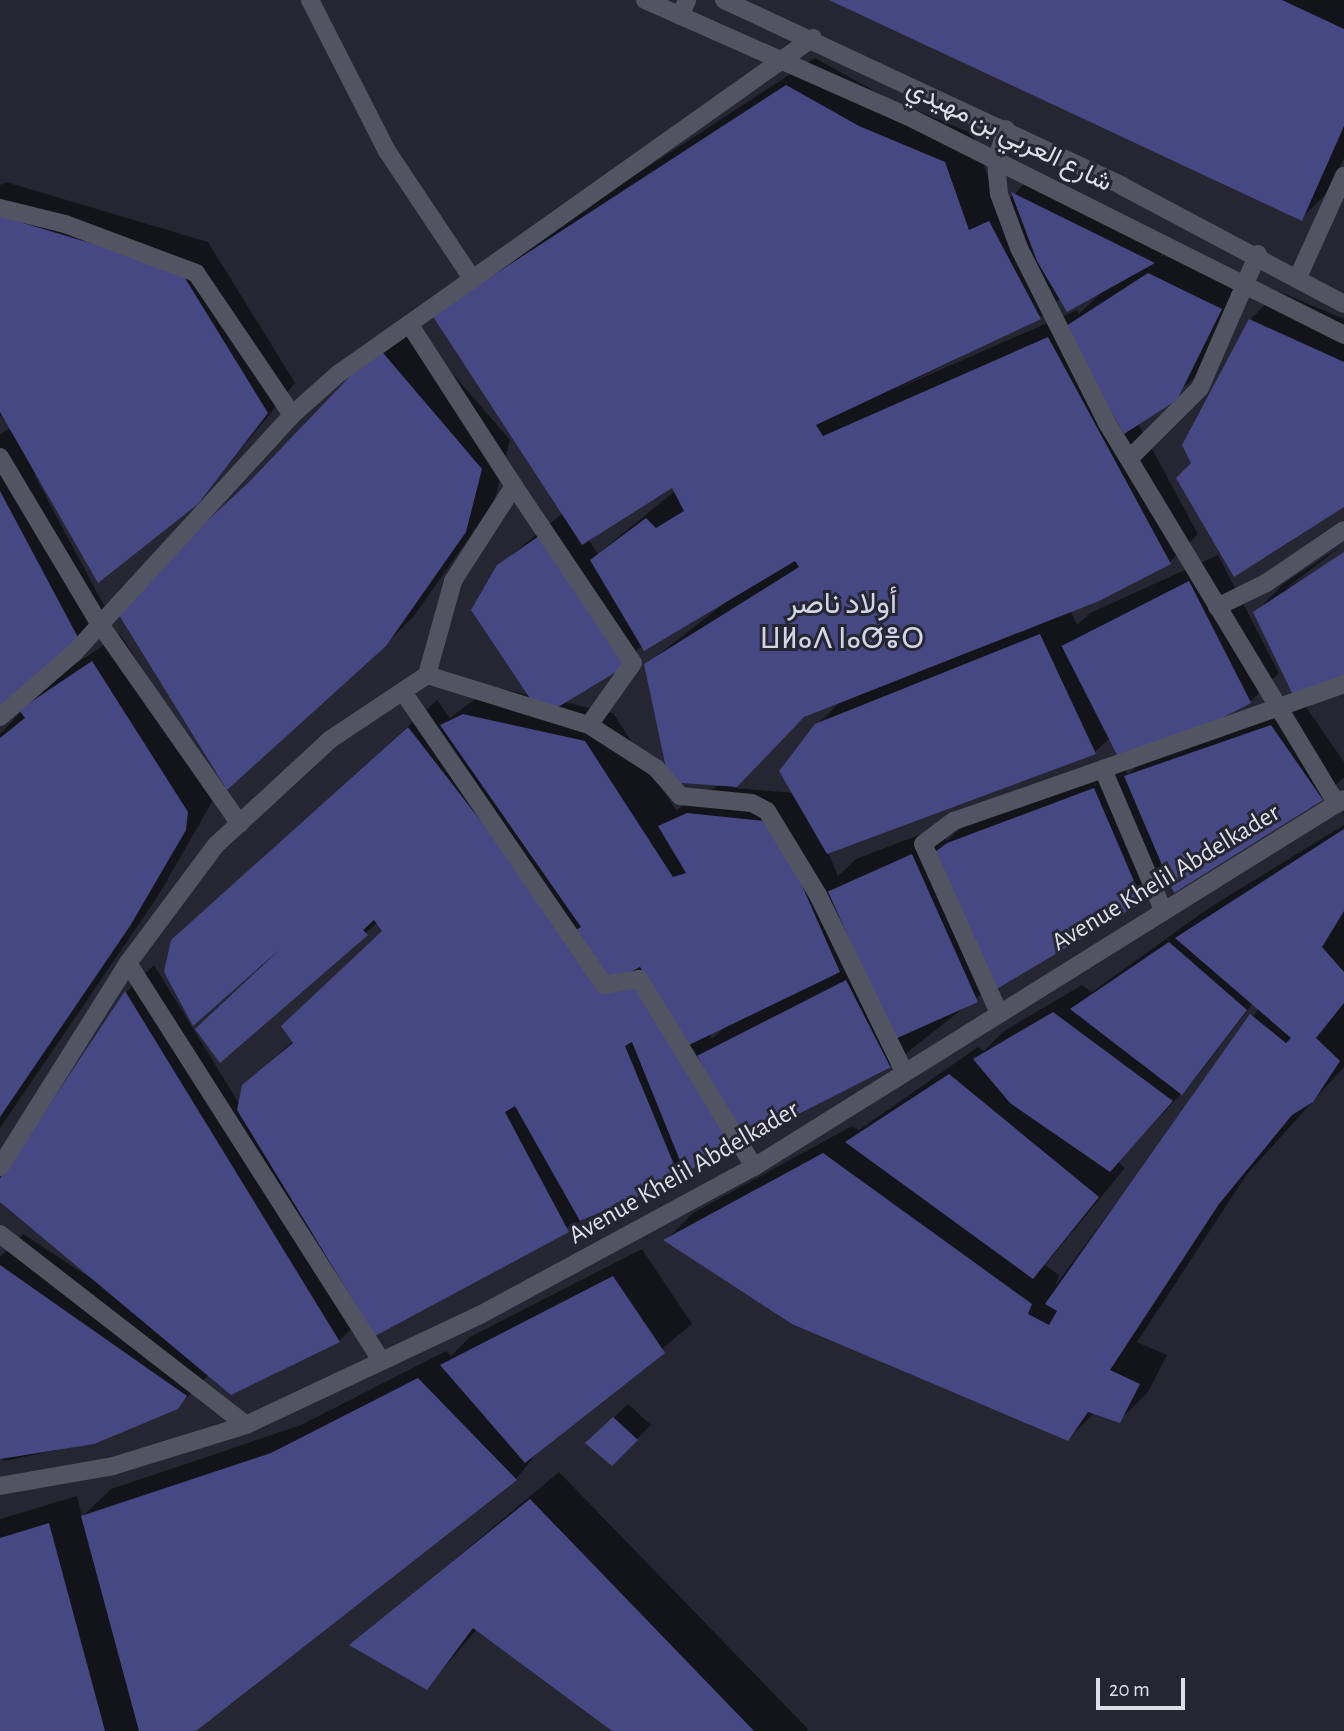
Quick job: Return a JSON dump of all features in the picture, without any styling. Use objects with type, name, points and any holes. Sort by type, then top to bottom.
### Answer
[{"type":"street","points":[[310,0],[387,150],[473,280]]},
{"type":"street","name":"شارع العربي بن مهيدي","points":[[645,0],[683,8],[1344,335]]},
{"type":"street","points":[[724,0],[757,7],[813,38],[1006,129],[1299,275],[1344,304]]},
{"type":"street","points":[[0,717],[75,652],[97,621],[292,415],[338,373],[789,61],[813,38]]},
{"type":"street","points":[[1006,129],[996,161],[999,194],[1018,248],[1129,459],[1274,707],[1340,802]]},
{"type":"street","points":[[1299,275],[1344,176]]},
{"type":"street","points":[[0,208],[65,225],[196,274],[292,415]]},
{"type":"street","points":[[1129,459],[1200,388],[1258,254]]},
{"type":"street","points":[[409,324],[633,663],[589,725]]},
{"type":"street","points":[[0,457],[97,621],[240,824]]},
{"type":"street","points":[[0,1167],[128,963],[216,845],[331,739],[427,675],[453,581],[514,486]]},
{"type":"street","points":[[1217,607],[1266,583],[1344,530]]},
{"type":"street","points":[[427,675],[589,725],[656,768],[680,796],[752,803],[773,816],[905,1073]]},
{"type":"street","points":[[999,1013],[923,844],[954,821],[1344,684]]},
{"type":"street","points":[[402,692],[604,985],[639,979],[754,1167]]},
{"type":"street","points":[[1103,769],[1163,910]]},
{"type":"street","name":"Avenue Khelil Abdelkader","points":[[0,1486],[113,1466],[246,1425],[382,1361],[657,1224],[754,1167],[1340,802]]},
{"type":"street","points":[[128,963],[382,1361]]},
{"type":"street","points":[[0,1234],[246,1425]]},
{"type":"building","points":[[829,0],[1282,0],[1344,29],[1344,126],[1302,221]]},
{"type":"building","points":[[786,85],[859,126],[945,162],[969,230],[989,221],[1041,319],[816,425],[823,436],[1048,337],[1171,564],[1099,601],[804,717],[737,787],[669,782],[644,664],[799,567],[795,561],[644,651],[590,560],[646,518],[656,528],[684,511],[672,488],[582,545],[432,315]]},
{"type":"building","points":[[1011,192],[1155,263],[1067,312],[1037,261]]},
{"type":"building","points":[[0,216],[180,270],[268,413],[198,504],[98,583],[0,412]]},
{"type":"building","points":[[1148,273],[1222,309],[1177,400],[1124,434],[1063,328]]},
{"type":"building","points":[[1249,319],[1344,362],[1344,507],[1234,577],[1176,478],[1191,463],[1182,445]]},
{"type":"building","points":[[378,347],[482,469],[466,532],[386,646],[227,790],[114,607],[248,483]]},
{"type":"building","points":[[0,491],[81,643],[0,708]]},
{"type":"building","points":[[539,536],[626,666],[558,707],[531,700],[471,610],[497,565]]},
{"type":"building","points":[[1344,552],[1344,676],[1293,695],[1253,612]]},
{"type":"building","points":[[1189,581],[1251,703],[1124,768],[1062,646]]},
{"type":"building","points":[[1040,634],[1096,754],[827,854],[779,771],[815,724]]},
{"type":"building","points":[[92,661],[188,812],[186,830],[130,926],[0,1117],[0,738],[25,718],[19,710]]},
{"type":"building","points":[[463,714],[585,741],[673,877],[686,873],[658,826],[687,813],[774,822],[840,972],[689,1045],[640,967],[609,983],[572,932],[581,927],[440,725]]},
{"type":"building","points":[[1271,725],[1323,800],[1174,893],[1124,776]]},
{"type":"building","points":[[408,727],[550,910],[600,993],[632,980],[732,1146],[685,1173],[632,1042],[625,1046],[680,1179],[580,1221],[515,1106],[505,1112],[569,1232],[375,1336],[237,1110],[242,1085],[293,1043],[281,1026],[382,931],[374,920],[363,930],[368,935],[220,1063],[195,1029],[279,950],[193,1026],[164,972],[171,940]]},
{"type":"building","points":[[1094,788],[1143,902],[995,990],[928,857],[947,843]]},
{"type":"building","points":[[1344,829],[1344,911],[1322,947],[1344,972],[1344,1003],[1316,1038],[1340,1061],[1313,1102],[1292,1115],[1219,1204],[1110,1370],[1140,1384],[1120,1423],[1088,1412],[1068,1441],[792,1324],[663,1240],[823,1153],[1032,1304],[1028,1314],[1049,1325],[1057,1311],[1045,1304],[1250,1014],[1286,1043],[1291,1038],[1175,938]]},
{"type":"building","points":[[912,854],[978,1002],[894,1039],[828,891]]},
{"type":"building","points":[[1169,942],[1247,1010],[1182,1095],[1070,1009]]},
{"type":"building","points":[[846,980],[890,1067],[742,1143],[697,1056]]},
{"type":"building","points":[[125,991],[340,1342],[231,1395],[0,1202],[0,1179]]},
{"type":"building","points":[[1053,1012],[1173,1101],[1110,1172],[1010,1103],[973,1059]]},
{"type":"building","points":[[949,1074],[1099,1197],[1033,1279],[845,1142]]},
{"type":"building","points":[[0,1265],[187,1396],[178,1409],[94,1444],[0,1459]]},
{"type":"building","points":[[613,1276],[665,1353],[525,1463],[440,1365]]},
{"type":"building","points":[[418,1378],[517,1480],[196,1731],[139,1731],[81,1516],[271,1453]]},
{"type":"building","points":[[613,1417],[638,1440],[612,1466],[585,1443]]},
{"type":"building","points":[[530,1499],[754,1731],[612,1731],[473,1628],[427,1690],[349,1645]]},
{"type":"building","points":[[49,1523],[105,1731],[0,1731],[0,1538]]},
{"type":"district","name":"أولاد ناصر ⵡⵍⴰⴷ ⵏⴰⵚⴻⵔ","points":[[842,621]]}]
